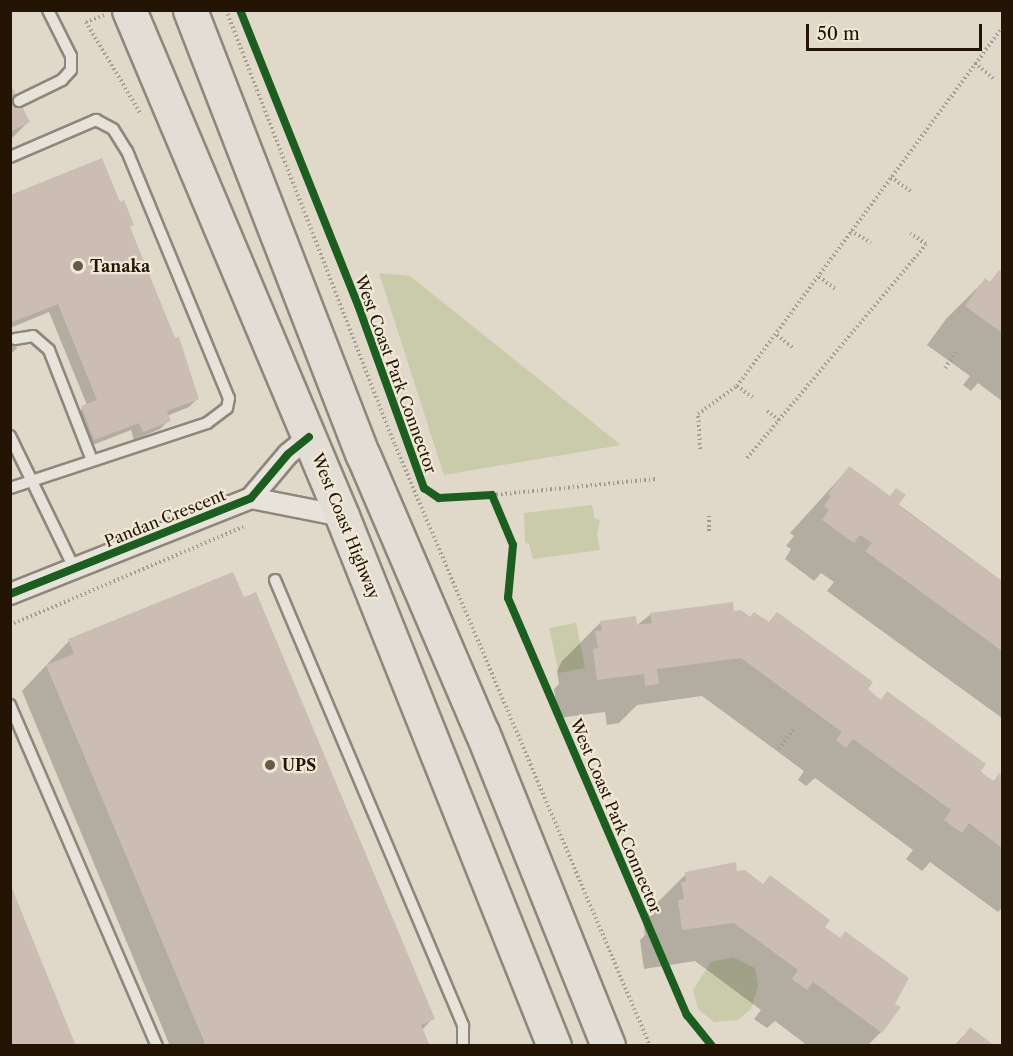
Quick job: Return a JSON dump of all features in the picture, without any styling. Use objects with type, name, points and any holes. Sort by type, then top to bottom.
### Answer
[{"type":"highway","name":"West Coast Highway","points":[[129,10],[342,516],[554,1046]]},
{"type":"highway","points":[[190,10],[363,455],[482,732],[608,1046]]},
{"type":"highway","points":[[529,983],[542,988],[555,986],[569,973],[573,961]]},
{"type":"street","name":"Pandan Crescent","points":[[10,594],[251,498],[288,454],[309,436]]},
{"type":"street","name":"Pandan Crescent","points":[[251,498],[342,516]]},
{"type":"lane","points":[[19,101],[62,80],[70,70],[71,56],[48,10]]},
{"type":"lane","points":[[10,157],[96,120],[112,129],[127,151],[228,388],[227,408],[218,417],[91,458],[10,488]]},
{"type":"lane","points":[[15,339],[33,336],[49,350],[91,458]]},
{"type":"lane","points":[[10,436],[74,568]]},
{"type":"lane","points":[[275,580],[463,1026],[463,1046]]},
{"type":"lane","points":[[10,705],[157,1046]]},
{"type":"path","points":[[226,10],[395,445],[650,1046]]},
{"type":"path","points":[[700,449],[698,414],[737,386],[777,335],[1002,28]]},
{"type":"path","points":[[975,63],[994,80]]},
{"type":"path","points":[[891,177],[910,191]]},
{"type":"path","points":[[852,231],[871,243]]},
{"type":"path","points":[[747,458],[926,243],[910,232]]},
{"type":"path","points":[[819,277],[837,290]]},
{"type":"path","points":[[777,335],[793,348]]},
{"type":"path","points":[[945,368],[956,352]]},
{"type":"path","points":[[737,386],[752,397]]},
{"type":"path","points":[[767,411],[779,420]]},
{"type":"path","points":[[481,495],[655,479]]},
{"type":"path","points":[[492,495],[496,505]]},
{"type":"path","points":[[709,516],[709,531]]},
{"type":"path","points":[[10,625],[247,525]]},
{"type":"path","points":[[779,750],[793,730]]},
{"type":"green space","points":[[379,273],[410,276],[621,445],[444,475]]},
{"type":"green space","points":[[592,505],[595,519],[600,520],[597,534],[600,550],[533,559],[529,544],[525,543],[524,513]]},
{"type":"green space","points":[[576,623],[585,668],[559,673],[549,628]]},
{"type":"green space","points":[[733,957],[755,968],[758,986],[751,1009],[738,1020],[714,1022],[698,1009],[693,990],[711,962]]},
{"type":"building","points":[[10,83],[30,122],[10,132]]},
{"type":"building","name":"Tanaka","points":[[102,158],[120,202],[124,200],[134,225],[130,227],[175,338],[179,337],[199,399],[167,411],[171,421],[143,432],[139,423],[94,440],[81,406],[97,400],[58,304],[10,323],[10,195]]},
{"type":"building","points":[[999,270],[1002,272],[1002,333],[965,306],[985,278],[990,282]]},
{"type":"building","points":[[849,466],[890,496],[896,488],[906,495],[898,505],[1002,581],[1002,651],[865,551],[872,543],[860,535],[854,543],[822,520],[829,510],[824,506],[831,496],[828,494]]},
{"type":"building","points":[[233,572],[244,597],[256,592],[435,1019],[421,1025],[430,1046],[206,1046],[46,665],[74,654],[68,639]]},
{"type":"building","points":[[733,602],[734,611],[741,610],[750,617],[754,612],[769,622],[777,612],[873,682],[868,689],[881,700],[887,691],[986,764],[980,772],[994,781],[999,773],[1002,776],[1002,848],[969,823],[962,833],[944,820],[951,810],[853,739],[846,748],[836,740],[842,732],[741,658],[657,669],[659,684],[645,686],[644,674],[597,680],[593,649],[598,648],[595,631],[602,630],[600,621],[636,616],[637,625],[652,623],[650,613]]},
{"type":"building","points":[[736,862],[737,871],[745,870],[763,884],[770,875],[830,920],[825,927],[840,938],[845,931],[909,978],[895,1004],[901,1007],[882,1033],[813,982],[807,990],[792,979],[798,970],[734,923],[682,930],[678,900],[684,899],[681,882],[686,881],[685,872]]},
{"type":"building","points":[[11,886],[76,1046],[10,1046]]},
{"type":"building","points":[[970,1027],[995,1046],[957,1046]]},
{"type":"cycle path","name":"West Coast Park Connector","points":[[240,10],[358,305],[424,488],[439,498],[492,495],[513,545],[508,598],[687,1015],[712,1046]]},
{"type":"cycle path","points":[[10,594],[251,498],[288,454],[309,437]]},
{"type":"place","name":"Tanaka","points":[[78,266]]},
{"type":"place","name":"UPS","points":[[270,765]]}]
